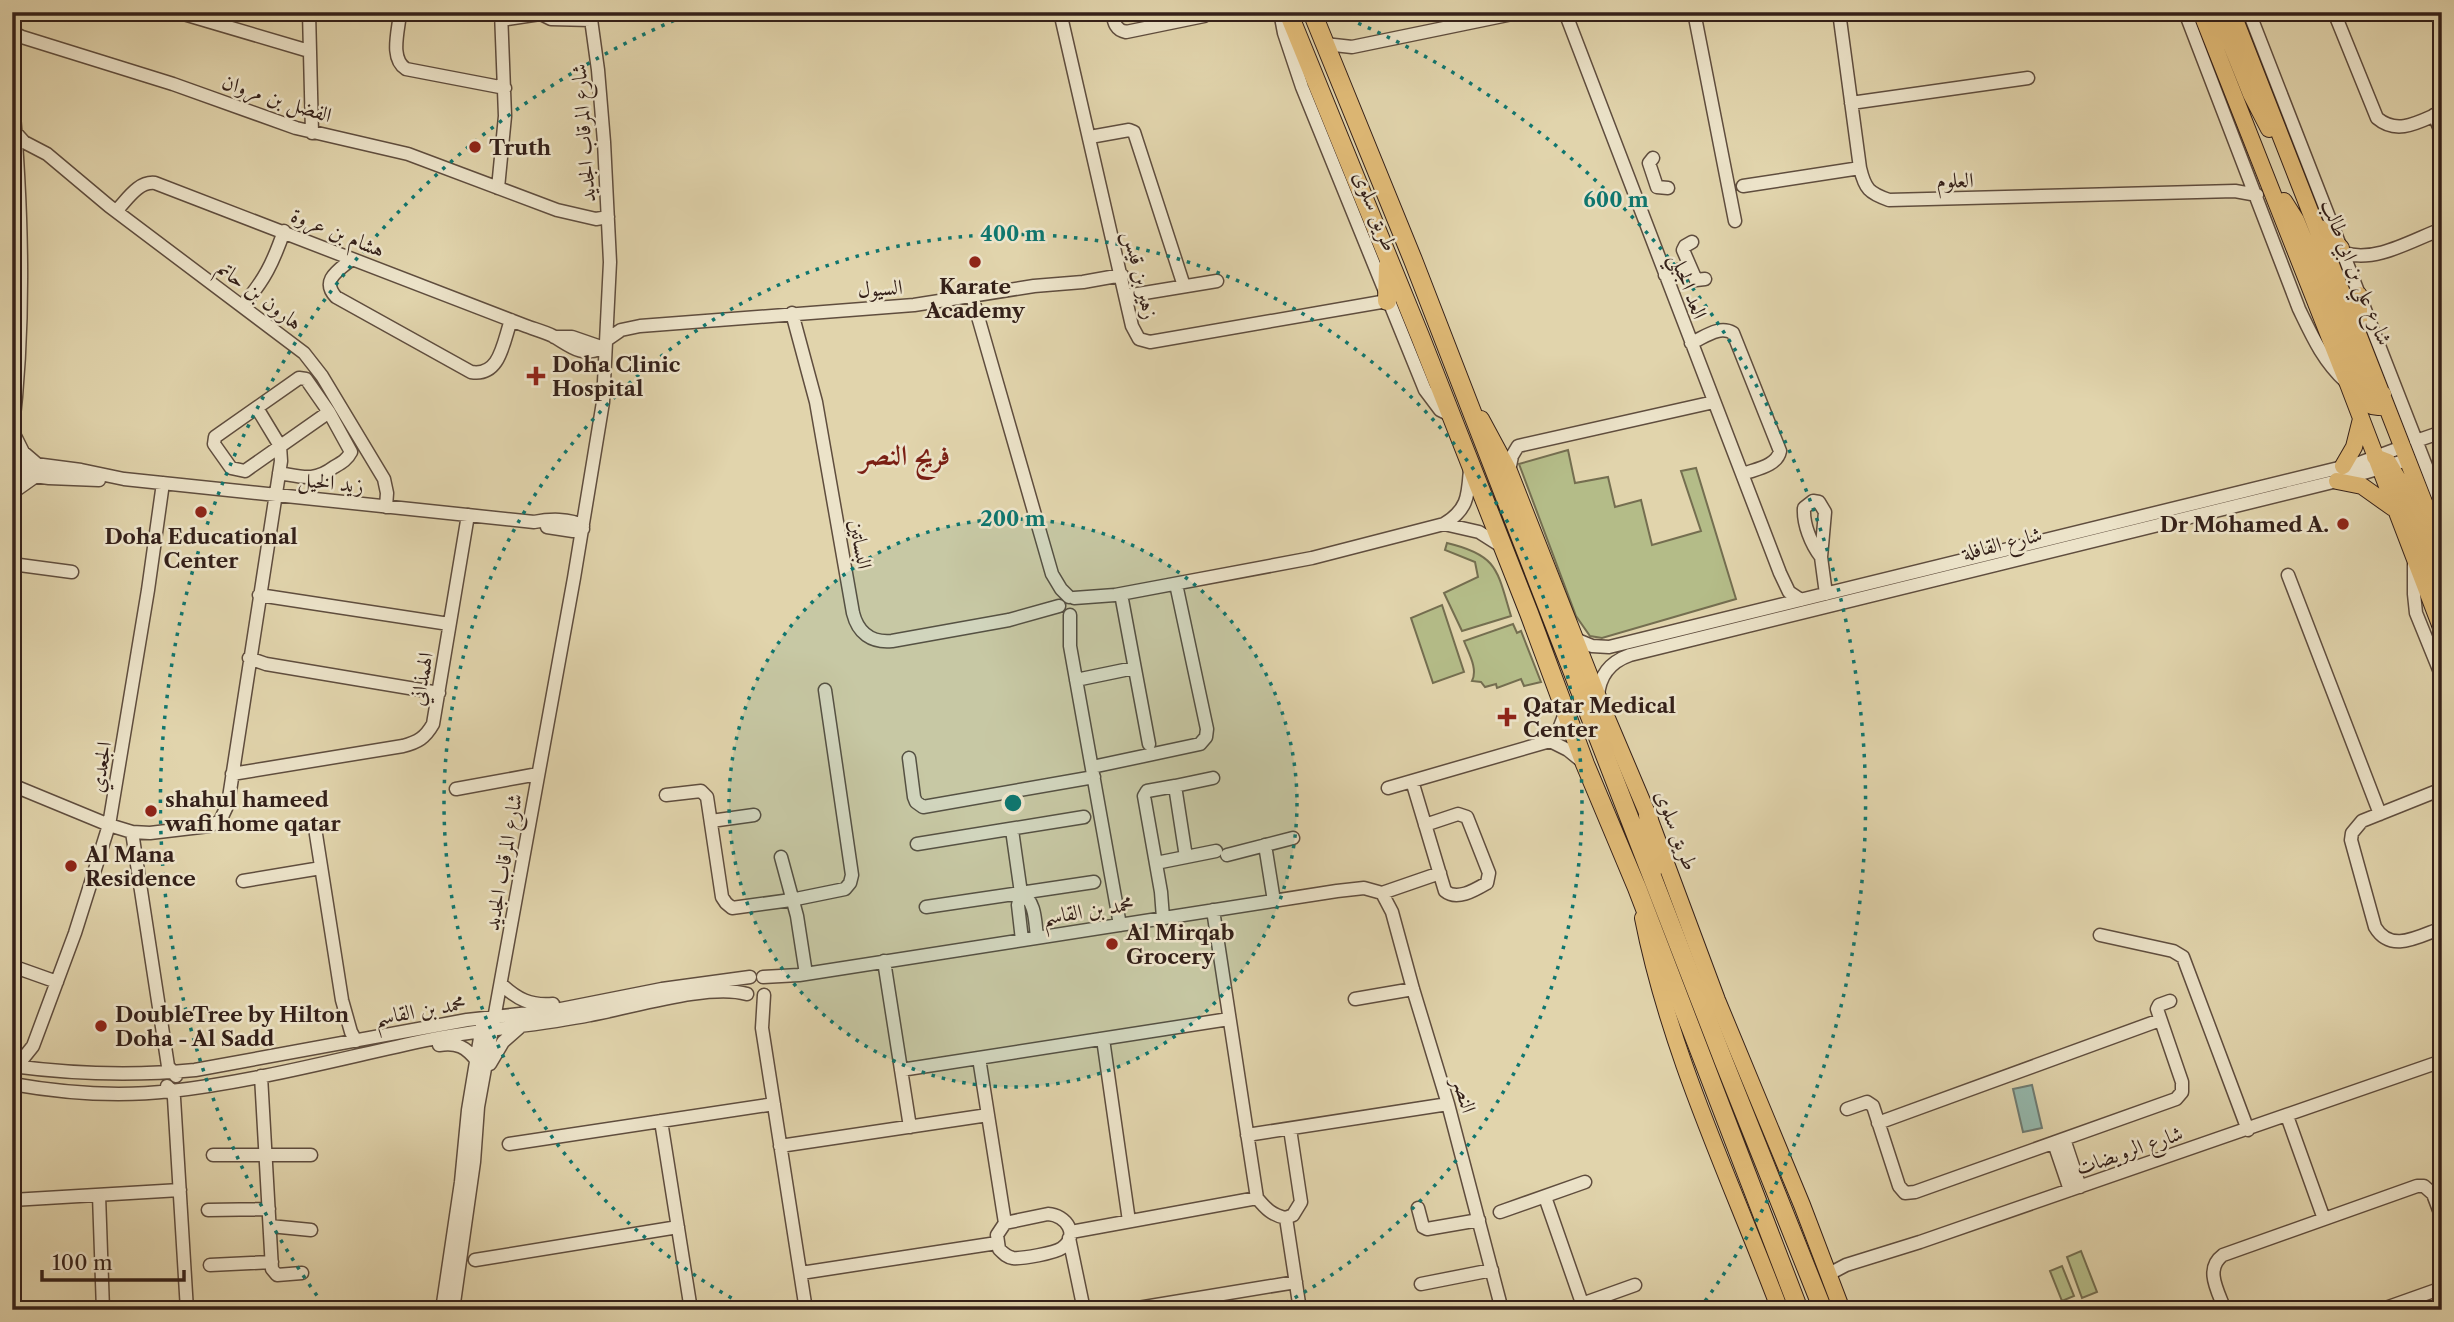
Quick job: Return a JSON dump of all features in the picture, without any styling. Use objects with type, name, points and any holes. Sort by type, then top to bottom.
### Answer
[{"type":"highway","name":"طريق سلوى","points":[[1288,12],[1503,548],[1566,710],[1584,764],[1637,888],[1799,1310]]},
{"type":"highway","name":"طريق سلوى","points":[[1312,12],[1457,373],[1823,1310]]},
{"type":"highway","points":[[1387,301],[1388,258]]},
{"type":"highway","points":[[1648,815],[1661,900]]},
{"type":"main road","points":[[2201,12],[2361,419],[2442,592]]},
{"type":"main road","points":[[2218,12],[2251,94],[2294,170]]},
{"type":"main road","name":"شارع علي بن ابي طالب","points":[[2232,12],[2383,394],[2408,449],[2442,548]]},
{"type":"main road","points":[[2270,183],[2296,220],[2372,406],[2379,407],[2383,394]]},
{"type":"main road","points":[[2316,224],[2342,251]]},
{"type":"main road","points":[[2359,295],[2359,334]]},
{"type":"main road","name":"طريق سلوى","points":[[1457,373],[1510,471],[1598,697],[1648,815],[1717,1000],[1842,1310]]},
{"type":"main road","points":[[2361,419],[2354,447],[2340,474],[2395,510]]},
{"type":"main road","points":[[2382,464],[2395,510],[2442,630]]},
{"type":"main road","name":"طريق سلوى","points":[[1637,888],[1653,962],[1685,1072],[1780,1310]]},
{"type":"street","points":[[177,12],[309,51]]},
{"type":"street","points":[[309,12],[312,133]]},
{"type":"street","points":[[400,12],[396,54],[400,65],[505,88]]},
{"type":"street","name":"زهير بن قيس","points":[[1060,12],[1134,334],[1144,342],[1387,301]]},
{"type":"street","points":[[1112,12],[1116,27],[1126,32],[1204,16],[1211,12]]},
{"type":"street","name":"طريق سلوى","points":[[1280,12],[1287,44],[1302,87],[1387,301],[1425,390],[1440,410],[1450,415]]},
{"type":"street","points":[[1325,44],[1352,47],[1522,12]]},
{"type":"street","name":"العد الجبلي","points":[[1565,12],[1780,573],[1789,592],[1801,600]]},
{"type":"street","points":[[1694,12],[1735,221]]},
{"type":"street","name":"العلوم","points":[[1839,12],[1860,168],[1866,188],[1889,200],[2226,191],[2257,195]]},
{"type":"street","points":[[2185,12],[2299,309],[2319,351],[2332,370],[2348,384]]},
{"type":"street","name":"شارع علي بن ابي طالب","points":[[2249,12],[2353,277],[2408,449],[2442,507]]},
{"type":"street","points":[[2334,12],[2377,118],[2384,124],[2401,127],[2438,114],[2442,134]]},
{"type":"street","points":[[498,188],[505,88],[501,16],[548,14],[551,19],[590,16]]},
{"type":"street","name":"شارع المرقاب الجديد","points":[[590,16],[598,70],[608,215],[609,311],[603,345]]},
{"type":"street","name":"الفضل بن مروان","points":[[12,32],[312,133],[408,155],[569,213],[597,210],[608,215]]},
{"type":"street","points":[[1334,68],[1352,47]]},
{"type":"street","points":[[1851,103],[2028,78]]},
{"type":"street","points":[[12,91],[21,264],[13,433],[37,470],[12,493]]},
{"type":"street","points":[[1090,137],[1129,130],[1134,132],[1184,286]]},
{"type":"street","name":"هارون بن حاتم","points":[[16,132],[24,142],[44,152],[116,211],[296,346],[316,368],[383,480],[387,493],[386,507]]},
{"type":"street","points":[[17,163],[26,154],[33,152],[53,161]]},
{"type":"street","points":[[1653,158],[1648,165],[1652,178],[1657,187],[1668,188]]},
{"type":"street","points":[[2226,191],[2238,181],[2246,167]]},
{"type":"street","points":[[1743,187],[1860,168]]},
{"type":"street","points":[[1632,188],[1652,178]]},
{"type":"street","name":"هشام بن عروة","points":[[116,211],[141,185],[155,183],[554,337],[572,337],[603,345]]},
{"type":"street","points":[[2353,277],[2360,265],[2374,255],[2442,229]]},
{"type":"street","points":[[242,306],[262,283],[272,265],[284,231]]},
{"type":"street","points":[[1692,243],[1683,250],[1696,280],[1704,279]]},
{"type":"street","points":[[2342,251],[2358,256],[2374,255]]},
{"type":"street","name":"شارع المرقاب الجديد","points":[[442,1310],[461,1182],[468,1110],[477,1061],[501,984],[583,527],[598,423],[605,262],[608,252]]},
{"type":"street","points":[[352,259],[333,274],[329,282],[336,297],[471,372],[480,374],[489,371],[495,364],[511,320]]},
{"type":"street","points":[[1665,275],[1689,266]]},
{"type":"street","name":"السيول","points":[[603,345],[621,330],[640,326],[898,306],[1122,275]]},
{"type":"street","points":[[1126,296],[1217,281]]},
{"type":"street","points":[[972,296],[1052,574],[1061,589],[1072,597],[1118,594],[1312,558],[1444,524],[1463,508],[1470,467]]},
{"type":"street","points":[[609,311],[621,321],[640,326]]},
{"type":"street","name":"البساتين","points":[[792,313],[814,394],[853,613],[860,630],[874,640],[883,642],[1064,613],[1118,594]]},
{"type":"street","points":[[1691,343],[1718,330],[1726,329],[1733,333],[1780,451],[1774,462],[1743,474]]},
{"type":"street","points":[[279,473],[318,477],[348,458],[350,448],[328,412],[307,381],[302,378],[215,437],[216,448],[232,468],[241,472],[328,412]]},
{"type":"street","points":[[1510,471],[1511,456],[1518,446],[1714,402]]},
{"type":"street","points":[[12,800],[15,786],[132,832],[150,833],[209,826],[220,821],[228,804],[279,473],[280,446],[257,408]]},
{"type":"street","name":"شارع القافلة","points":[[1604,648],[2382,464],[2442,432]]},
{"type":"street","name":"زيد الخيل","points":[[12,461],[37,470]]},
{"type":"street","name":"زيد الخيل","points":[[12,473],[37,470],[534,522],[545,527],[570,531],[583,527]]},
{"type":"street","name":"شارع القافلة","points":[[1608,667],[1630,655],[2340,474]]},
{"type":"street","name":"الجعدي","points":[[15,1066],[33,1046],[109,825],[163,483]]},
{"type":"street","name":"الهمذاني","points":[[232,774],[417,742],[426,736],[433,724],[439,693],[468,515]]},
{"type":"street","points":[[1444,524],[1479,532],[1503,548]]},
{"type":"street","points":[[1821,557],[1826,594]]},
{"type":"street","points":[[2414,561],[2413,594],[2416,614],[2442,677]]},
{"type":"street","points":[[14,562],[72,572]]},
{"type":"street","name":"العد الجبلي","points":[[1779,605],[1784,592],[1780,573]]},
{"type":"street","points":[[2288,575],[2380,814]]},
{"type":"street","points":[[909,758],[916,802],[928,807],[1093,772],[1200,744],[1207,733],[1176,584]]},
{"type":"street","points":[[1118,594],[1149,744]]},
{"type":"street","points":[[259,595],[449,624]]},
{"type":"street","points":[[1072,597],[1064,613],[1120,925]]},
{"type":"street","points":[[1575,639],[1604,648]]},
{"type":"street","points":[[1598,697],[1600,682],[1608,667],[1601,666],[1597,660],[1599,652],[1604,648]]},
{"type":"street","points":[[249,661],[439,693]]},
{"type":"street","points":[[1076,680],[1134,668]]},
{"type":"street","points":[[666,795],[701,791],[707,797],[722,897],[732,908],[845,889],[852,875],[825,690]]},
{"type":"street","points":[[1388,788],[1550,741],[1559,729],[1566,710]]},
{"type":"street","points":[[1550,741],[1568,750],[1584,764]]},
{"type":"street","points":[[456,789],[538,774]]},
{"type":"street","points":[[1166,918],[1165,899],[1161,892],[1144,796],[1147,791],[1213,778]]},
{"type":"street","points":[[1412,781],[1445,891],[1452,896],[1484,885],[1490,876],[1467,817],[1458,814],[1426,825]]},
{"type":"street","points":[[1175,786],[1186,857]]},
{"type":"street","points":[[2442,789],[2362,821],[2352,833],[2351,840],[2375,928],[2385,939],[2398,942],[2442,928]]},
{"type":"street","points":[[711,821],[754,815]]},
{"type":"street","points":[[917,844],[1084,817]]},
{"type":"street","points":[[315,828],[342,1000],[356,1041]]},
{"type":"street","points":[[1012,830],[1021,893],[1018,905],[1023,940]]},
{"type":"street","points":[[132,832],[168,1066],[194,1087]]},
{"type":"street","points":[[1156,863],[1293,838]]},
{"type":"street","points":[[1265,845],[1274,901]]},
{"type":"street","points":[[781,857],[797,916],[802,975]]},
{"type":"street","points":[[243,881],[321,868]]},
{"type":"street","points":[[1382,893],[1440,873]]},
{"type":"street","points":[[926,907],[1094,882]]},
{"type":"street","name":"محمد بن القاسم","points":[[12,1084],[91,1092],[172,1091],[261,1076],[652,990],[756,977],[802,975],[1364,888],[1382,893]]},
{"type":"street","points":[[1021,893],[1032,903],[1037,937]]},
{"type":"street","name":"النصر","points":[[1382,893],[1392,912],[1448,1104],[1502,1310]]},
{"type":"street","points":[[1213,910],[1257,1198],[1267,1210],[1286,1218],[1298,1209],[1301,1202],[1290,1129]]},
{"type":"street","points":[[2100,935],[2173,951],[2183,957],[2248,1130]]},
{"type":"street","points":[[884,961],[910,1126]]},
{"type":"street","points":[[12,966],[57,982]]},
{"type":"street","name":"محمد بن القاسم","points":[[766,993],[802,975]]},
{"type":"street","points":[[762,1028],[767,984],[756,977],[745,983],[762,1028],[806,1310]]},
{"type":"street","points":[[501,984],[514,996],[528,1003],[564,1004],[574,1007]]},
{"type":"street","points":[[1355,999],[1413,989]]},
{"type":"street","name":"محمد بن القاسم","points":[[15,1066],[150,1074],[178,1072],[356,1041],[488,1024],[520,1026],[592,1015],[639,1003],[715,992],[732,991],[748,995]]},
{"type":"street","points":[[748,995],[759,998],[766,993]]},
{"type":"street","points":[[341,1044],[339,1012],[342,1000]]},
{"type":"street","points":[[1847,1109],[1864,1103],[1871,1104],[1899,1186],[1910,1194],[2179,1096],[2182,1082],[2157,1007],[2170,1001]]},
{"type":"street","points":[[901,1070],[1229,1019]]},
{"type":"street","points":[[1878,1123],[2160,1020]]},
{"type":"street","name":"شارع المرقاب الجديد","points":[[453,1310],[474,1162],[488,1024]]},
{"type":"street","points":[[484,1077],[503,1042],[520,1026]]},
{"type":"street","points":[[1103,1039],[1129,1221]]},
{"type":"street","points":[[401,1046],[415,1049],[455,1044],[465,1048],[477,1061]]},
{"type":"street","points":[[33,1046],[38,1069]]},
{"type":"street","points":[[979,1058],[1005,1223]]},
{"type":"street","name":"شارع الرويضات","points":[[1829,1274],[1846,1265],[2248,1130],[2442,1061]]},
{"type":"street","points":[[150,1074],[172,1091],[187,1310]]},
{"type":"street","points":[[261,1076],[273,1273],[302,1273]]},
{"type":"street","points":[[156,1092],[173,1105]]},
{"type":"street","points":[[509,1144],[774,1104]]},
{"type":"street","points":[[1247,1135],[1448,1104]]},
{"type":"street","points":[[780,1146],[988,1115]]},
{"type":"street","points":[[2287,1116],[2324,1219]]},
{"type":"street","points":[[661,1121],[691,1310]]},
{"type":"street","points":[[2059,1141],[2075,1188]]},
{"type":"street","points":[[213,1155],[312,1155]]},
{"type":"street","points":[[1500,1212],[1585,1182]]},
{"type":"street","points":[[2224,1310],[2212,1273],[2219,1258],[2417,1186],[2424,1186],[2433,1194],[2442,1218]]},
{"type":"street","points":[[12,1200],[180,1190]]},
{"type":"street","points":[[99,1195],[103,1310]]},
{"type":"street","points":[[1545,1196],[1582,1303]]},
{"type":"street","points":[[1070,1235],[1129,1221],[1257,1198]]},
{"type":"street","points":[[1418,1208],[1423,1227],[1427,1229],[1479,1220]]},
{"type":"street","points":[[208,1210],[269,1209]]},
{"type":"street","points":[[1070,1235],[1064,1247],[1057,1251],[1017,1258],[1004,1255],[997,1243],[1000,1228],[1005,1223],[1036,1216],[1056,1215],[1064,1219],[1070,1235],[1084,1310]]},
{"type":"street","points":[[1286,1218],[1300,1310]]},
{"type":"street","points":[[270,1226],[311,1230]]},
{"type":"street","points":[[475,1260],[678,1227]]},
{"type":"street","points":[[800,1273],[997,1243]]},
{"type":"street","points":[[210,1265],[272,1262]]},
{"type":"street","points":[[1421,1284],[1492,1270]]},
{"type":"street","points":[[1126,1310],[1193,1304],[1296,1282]]},
{"type":"street","points":[[1565,1310],[1635,1285]]},
{"type":"street","points":[[2380,1310],[2442,1288]]},
{"type":"green space","points":[[1568,450],[1575,483],[1608,477],[1615,507],[1641,500],[1652,545],[1701,531],[1681,471],[1696,468],[1736,599],[1602,638],[1590,636],[1576,616],[1519,464]]},
{"type":"green space","points":[[1447,543],[1477,553],[1486,559],[1498,576],[1511,616],[1462,631],[1444,593],[1478,577],[1475,562],[1445,550]]},
{"type":"green space","points":[[1442,605],[1464,672],[1433,683],[1411,618]]},
{"type":"green space","points":[[1513,624],[1517,633],[1521,631],[1541,682],[1524,686],[1521,679],[1497,688],[1496,684],[1485,687],[1481,682],[1472,681],[1473,666],[1464,641]]},
{"type":"green space","points":[[2081,1251],[2097,1292],[2082,1298],[2067,1257]]},
{"type":"green space","points":[[2062,1266],[2074,1296],[2062,1301],[2050,1271]]},
{"type":"water","points":[[2032,1085],[2042,1128],[2023,1132],[2013,1089]]},
{"type":"place","name":"Truth","points":[[475,147]]},
{"type":"place","name":"Karate Academy","points":[[975,262]]},
{"type":"place","name":"Doha Clinic Hospital","points":[[536,376]]},
{"type":"place","name":"Doha Educational Center","points":[[201,512]]},
{"type":"place","name":"Dr Mohamed A.","points":[[2343,524]]},
{"type":"place","name":"Qatar Medical Center","points":[[1507,717]]},
{"type":"place","name":"shahul hameed wafi home qatar","points":[[151,811]]},
{"type":"place","name":"Al Mana Residence","points":[[71,866]]},
{"type":"place","name":"Al Mirqab Grocery","points":[[1112,944]]},
{"type":"place","name":"DoubleTree by Hilton Doha - Al Sadd","points":[[101,1026]]},
{"type":"district","name":"فريج النصر","points":[[905,455]]}]
